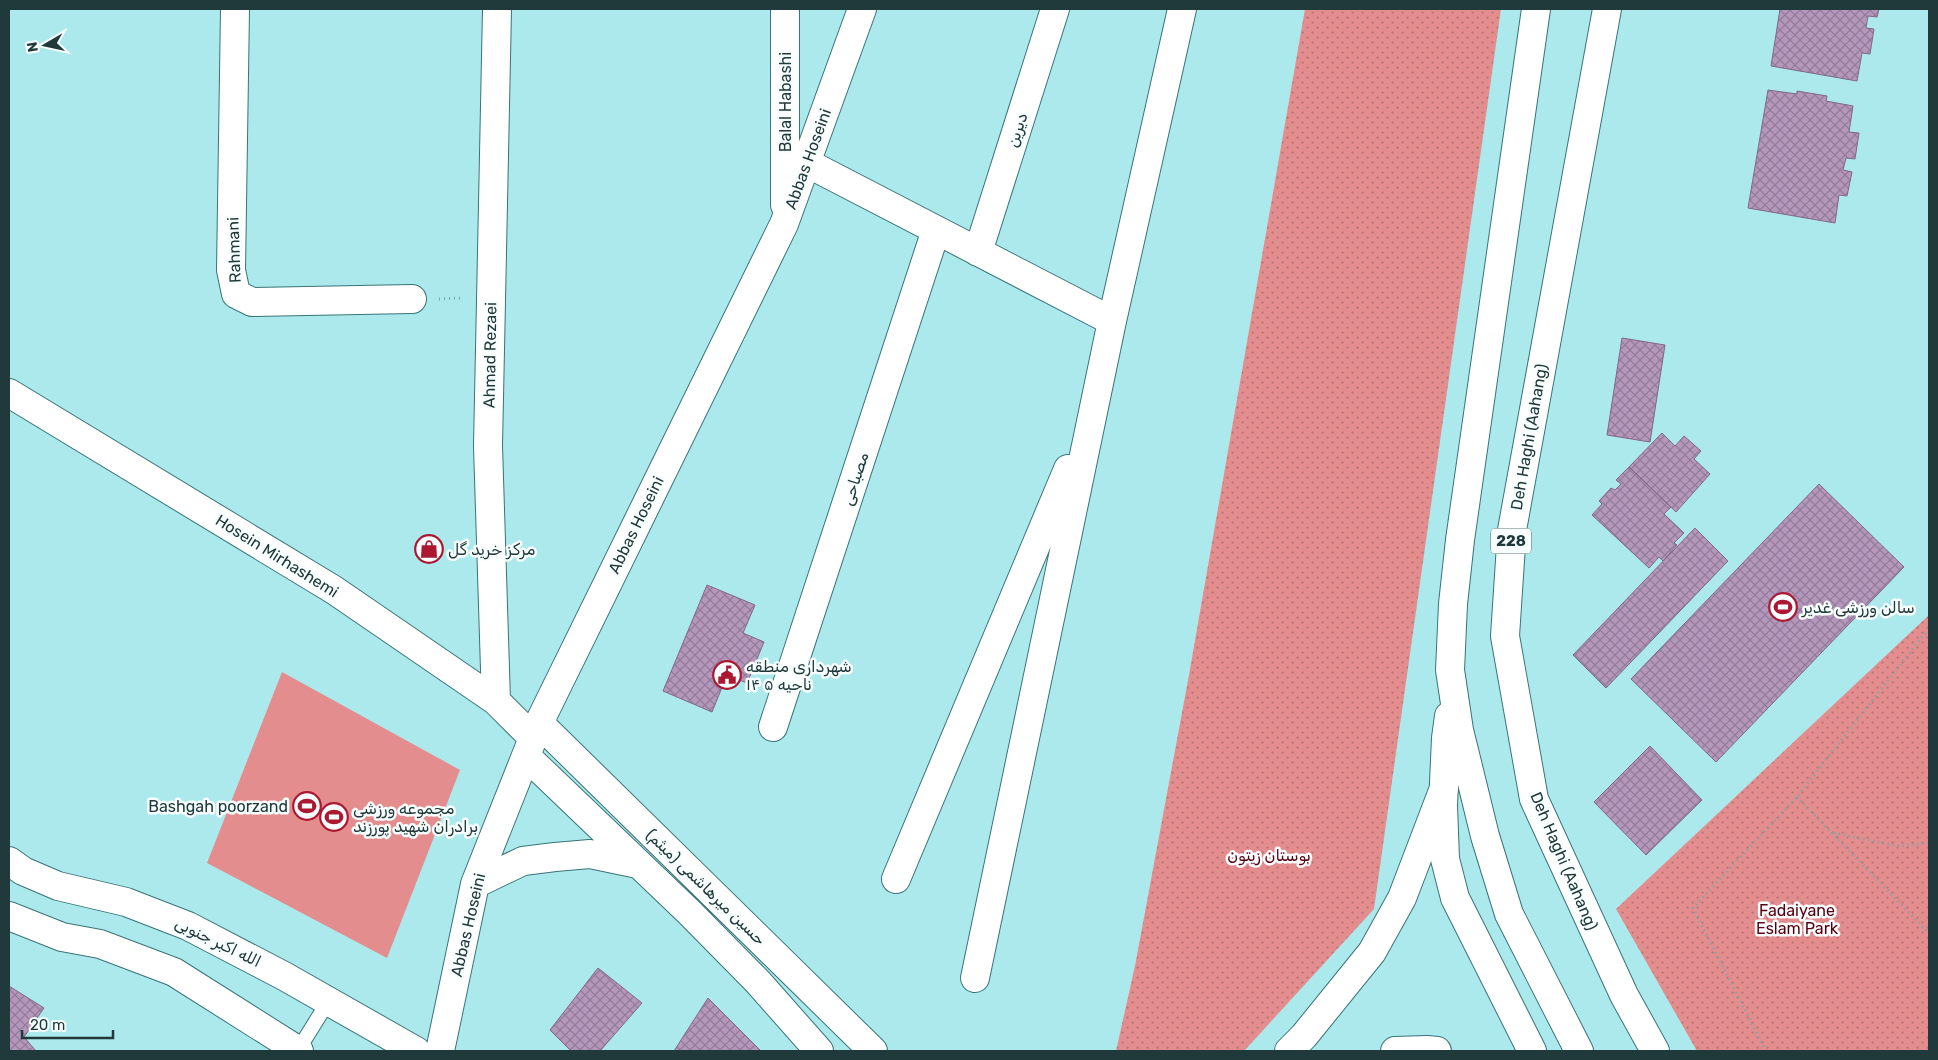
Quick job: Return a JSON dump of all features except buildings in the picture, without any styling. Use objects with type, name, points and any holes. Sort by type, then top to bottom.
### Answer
[{"type":"street","name":"Rahmani","points":[[235,9],[231,270],[236,294],[252,302],[412,299]]},
{"type":"street","name":"Ahmad Rezaei","points":[[496,701],[488,446],[497,9]]},
{"type":"street","name":"Balal Habashi","points":[[784,224],[785,9]]},
{"type":"street","name":"Abbas Hoseini","points":[[440,1051],[475,884],[532,739],[784,224],[862,9]]},
{"type":"street","name":"دیرین","points":[[978,252],[1055,9]]},
{"type":"street","points":[[975,978],[1112,321],[1182,9]]},
{"type":"street","points":[[1536,9],[1460,540],[1453,604],[1450,670],[1459,730],[1485,836],[1509,914],[1579,1051]]},
{"type":"street","name":"Deh Haghi (Aahang)","points":[[1608,9],[1512,530],[1505,636],[1534,799],[1624,995],[1655,1051]]},
{"type":"street","points":[[807,163],[1112,321]]},
{"type":"street","name":"مصباحی","points":[[773,727],[936,230]]},
{"type":"street","name":"Hosein Mirhashemi","points":[[9,393],[334,590],[496,701],[532,739]]},
{"type":"street","points":[[896,879],[1093,410]]},
{"type":"street","points":[[1453,690],[1446,738],[1444,787],[1445,859],[1454,898],[1532,1051]]},
{"type":"street","name":"حسین میرهاشمی (میثم)","points":[[532,739],[638,864],[758,982],[819,1051]]},
{"type":"street","name":"حسین میرهاشمی (میثم)","points":[[532,739],[873,1051]]},
{"type":"street","points":[[1289,1051],[1304,1036],[1372,952],[1402,898],[1444,787]]},
{"type":"street","points":[[475,884],[523,861],[555,857],[590,854],[638,864]]},
{"type":"street","name":"الله اکبر جنوبی","points":[[9,861],[23,871],[58,886],[126,902],[188,926],[223,943],[416,1051]]},
{"type":"street","points":[[9,916],[62,937],[100,944],[174,972],[299,1051]]},
{"type":"street","points":[[1395,1051],[1437,1051]]},
{"type":"lane","points":[[299,1051],[328,1002]]},
{"type":"path","points":[[412,299],[491,298]]},
{"type":"path","points":[[1766,1051],[1693,908],[1797,797],[1929,628]]},
{"type":"path","points":[[1797,797],[1929,933]]},
{"type":"path","points":[[1832,833],[1897,846],[1929,844]]},
{"type":"green space","name":"بوستان زیتون","points":[[1305,9],[1501,9],[1374,909],[1244,1051],[1116,1051],[1135,966],[1189,675]]},
{"type":"green space","name":"Fadaiyane Eslam Park","points":[[1929,615],[1929,1051],[1697,1051],[1616,909]]},
{"type":"green space","name":"مجموعه ورزشی برادران شهید پورزند","points":[[282,672],[460,770],[387,958],[207,863]]},
{"type":"place","name":"مرکز خرید گل","points":[[429,549]]},
{"type":"place","name":"سالن ورزشی غدیر","points":[[1783,607]]},
{"type":"place","name":"شهرداری منطقه ۱۴ ناحیه ۵","points":[[727,675]]},
{"type":"place","name":"Bashgah poorzand","points":[[307,806]]},
{"type":"place","name":"مجموعه ورزشی برادران شهید پورزند","points":[[334,817]]}]
